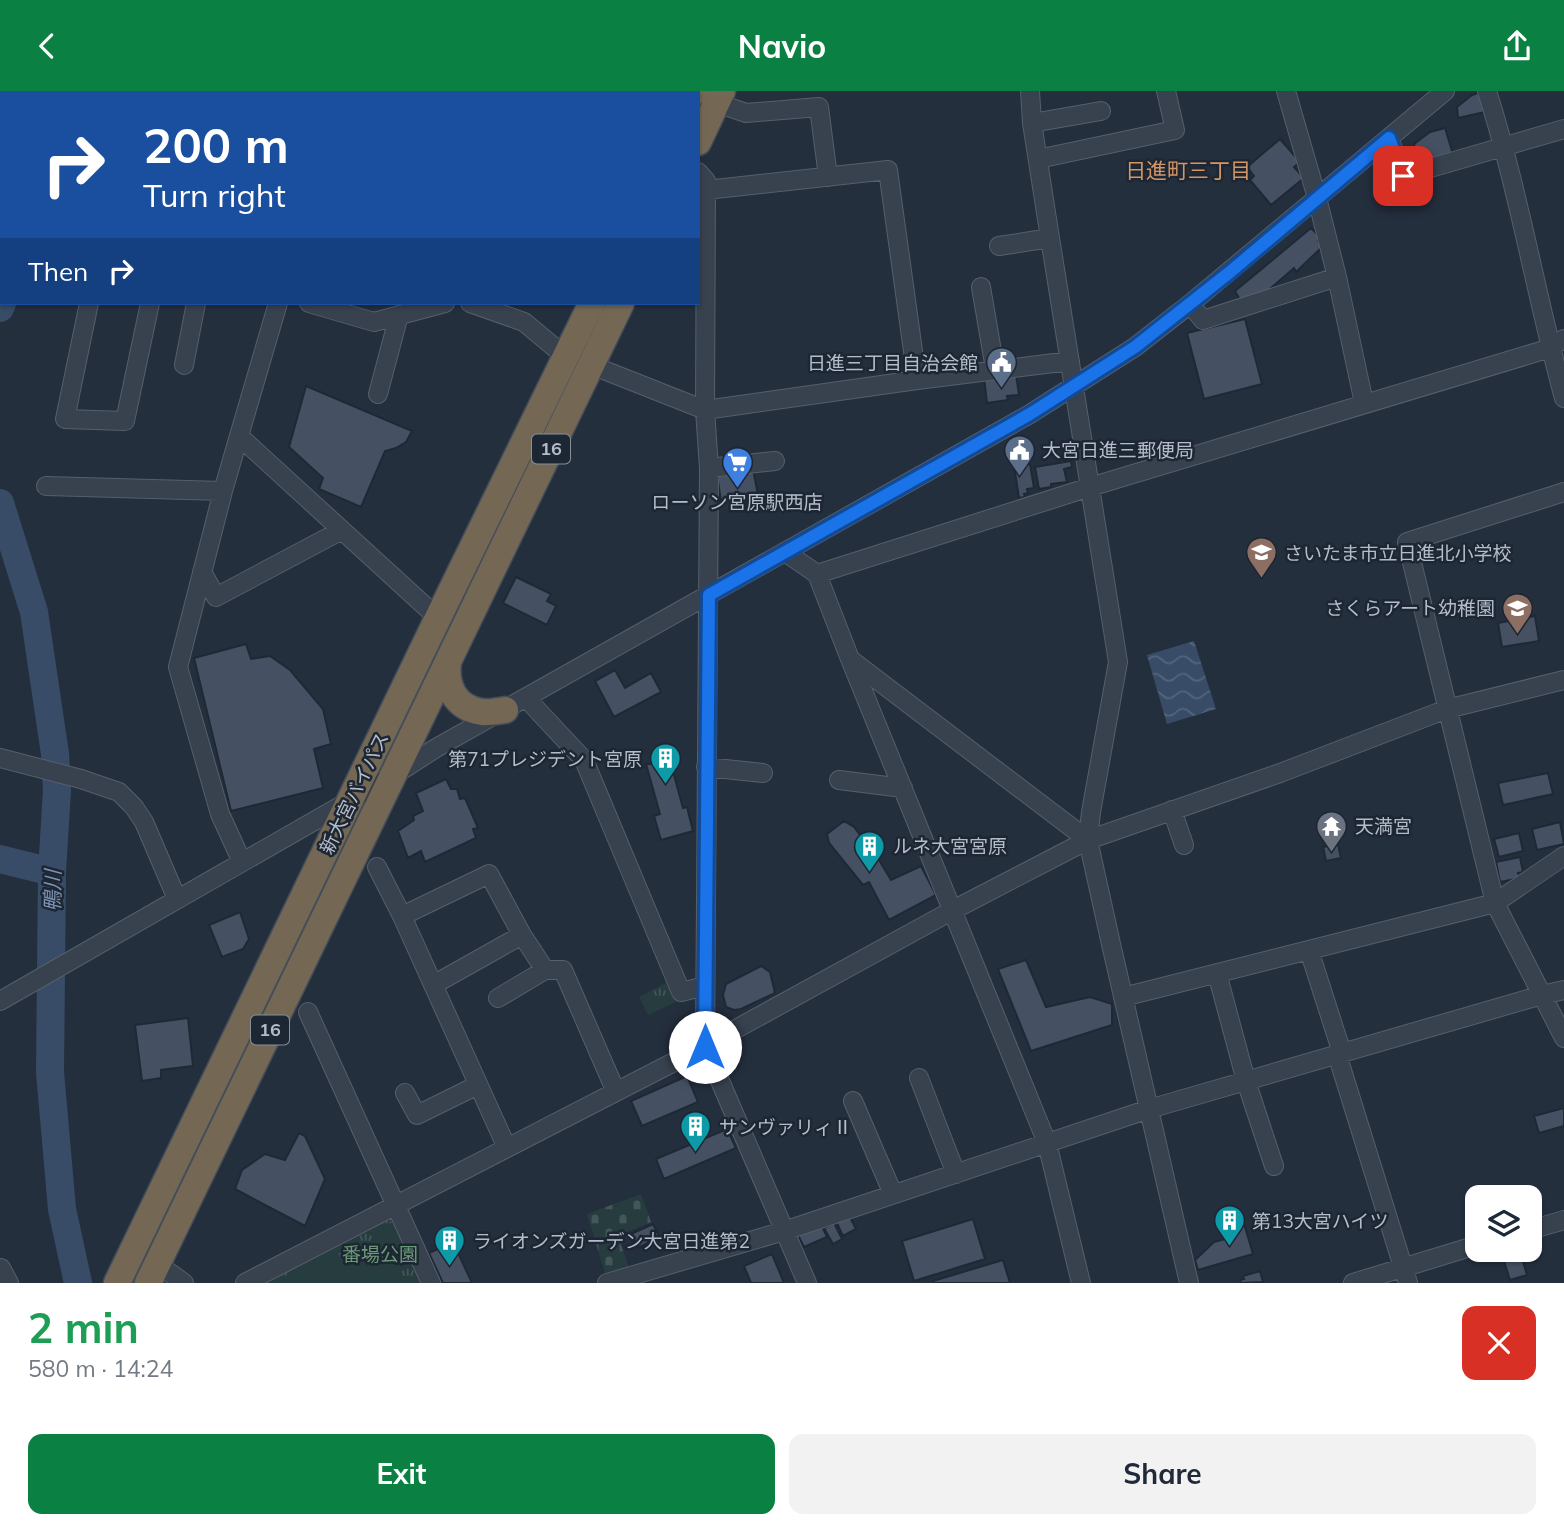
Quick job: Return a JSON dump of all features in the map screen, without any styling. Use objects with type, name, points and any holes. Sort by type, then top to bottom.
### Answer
[{"type":"highway","points":[[700,131],[707,94]]},
{"type":"highway","name":"新大宮バイパス","points":[[153,1273],[449,661],[578,361],[592,305]]},
{"type":"highway","name":"新大宮バイパス","points":[[119,1278],[438,618],[578,361],[620,305]]},
{"type":"highway","points":[[449,661],[448,682],[457,700],[464,705],[482,712],[515,704]]},
{"type":"street","points":[[1030,91],[1032,123],[1118,663],[1088,840],[1189,1283]]},
{"type":"street","points":[[1038,159],[1175,130],[1166,91]]},
{"type":"street","points":[[1286,91],[1337,277],[1364,403]]},
{"type":"street","points":[[0,1001],[350,801],[436,748],[1074,387],[1135,347],[1190,304],[1445,91]]},
{"type":"street","points":[[1487,91],[1557,343],[1564,398]]},
{"type":"street","points":[[707,94],[746,113],[819,107],[828,177]]},
{"type":"street","points":[[1032,123],[1101,111]]},
{"type":"street","points":[[1389,138],[1403,176],[1564,129]]},
{"type":"street","points":[[706,190],[888,170],[917,380]]},
{"type":"street","points":[[700,174],[706,181],[705,409],[709,468],[705,1047],[807,1283]]},
{"type":"street","points":[[999,246],[1050,238]]},
{"type":"street","points":[[1190,304],[1203,320],[1337,277]]},
{"type":"street","points":[[981,287],[995,369]]},
{"type":"street","points":[[89,305],[65,419],[125,421],[150,305]]},
{"type":"street","points":[[184,365],[196,305]]},
{"type":"street","points":[[242,862],[220,814],[178,667],[223,491],[277,305]]},
{"type":"street","points":[[316,305],[373,322],[438,305]]},
{"type":"street","points":[[476,305],[524,322],[578,361],[705,409],[1070,361]]},
{"type":"street","points":[[379,394],[400,315]]},
{"type":"street","points":[[817,574],[1557,343]]},
{"type":"street","points":[[239,436],[438,618]]},
{"type":"street","points":[[709,468],[775,461]]},
{"type":"street","points":[[46,486],[223,491]]},
{"type":"street","points":[[1564,492],[1407,542],[1495,903],[1564,1038]]},
{"type":"street","points":[[202,572],[216,597],[342,530]]},
{"type":"street","points":[[785,552],[817,574],[1047,1143],[1081,1283]]},
{"type":"street","points":[[850,659],[1088,840]]},
{"type":"street","points":[[244,1283],[705,1047],[953,910],[1088,840],[1280,773],[1447,709],[1564,680]]},
{"type":"street","points":[[515,704],[584,760],[681,992],[705,986]]},
{"type":"street","points":[[8,760],[119,792],[134,807],[152,838],[177,899]]},
{"type":"street","points":[[706,767],[763,773]]},
{"type":"street","points":[[839,780],[903,788]]},
{"type":"street","points":[[1172,810],[1184,845]]},
{"type":"street","points":[[1123,997],[1495,903],[1564,856]]},
{"type":"street","points":[[377,867],[402,916],[507,1149]]},
{"type":"street","points":[[402,916],[489,874],[522,935],[545,970]]},
{"type":"street","points":[[433,985],[522,935]]},
{"type":"street","points":[[1309,950],[1406,1275]]},
{"type":"street","points":[[498,998],[545,970],[563,970],[616,1092]]},
{"type":"street","points":[[1217,973],[1246,1081],[1274,1166]]},
{"type":"street","points":[[607,1283],[784,1231],[1149,1109],[1564,990]]},
{"type":"street","points":[[308,1012],[431,1283]]},
{"type":"street","points":[[919,1078],[956,1174]]},
{"type":"street","points":[[405,1093],[417,1115],[478,1085]]},
{"type":"street","points":[[853,1101],[893,1194]]},
{"type":"street","points":[[1542,1226],[1564,1220]]},
{"type":"street","points":[[1353,1283],[1406,1275],[1465,1250]]},
{"type":"street","points":[[0,1268],[9,1283]]},
{"type":"street","points":[[153,1273],[184,1283]]},
{"type":"green space","points":[[669,981],[678,1001],[648,1015],[639,997]]},
{"type":"green space","points":[[641,1194],[651,1222],[618,1236],[629,1268],[606,1276],[587,1214]]},
{"type":"green space","name":"番場公園","points":[[382,1220],[397,1222],[423,1283],[259,1283]]},
{"type":"green space","points":[[361,1247],[382,1283],[287,1283]]},
{"type":"water","points":[[1194,641],[1216,709],[1167,724],[1147,655]]},
{"type":"building","points":[[1481,92],[1485,112],[1458,118],[1457,107],[1472,95]]},
{"type":"building","points":[[1445,128],[1453,154],[1419,164],[1414,144],[1430,132]]},
{"type":"building","points":[[1280,139],[1300,162],[1294,167],[1304,178],[1271,205],[1250,180],[1254,176],[1247,167]]},
{"type":"building","points":[[1311,228],[1321,238],[1318,241],[1323,246],[1296,272],[1294,268],[1264,294],[1240,300],[1235,291]]},
{"type":"building","points":[[1245,319],[1262,384],[1204,399],[1187,333]]},
{"type":"building","points":[[1016,374],[1019,395],[1007,396],[1008,400],[987,403],[984,378]]},
{"type":"building","points":[[306,386],[412,431],[406,442],[385,451],[361,507],[319,489],[323,478],[289,447]]},
{"type":"building","points":[[1071,461],[1072,467],[1064,469],[1067,482],[1039,489],[1035,467]]},
{"type":"building","points":[[1030,464],[1034,488],[1027,489],[1025,497],[1019,498],[1014,466]]},
{"type":"building","points":[[753,469],[758,495],[744,498],[745,504],[734,506],[733,498],[721,501],[717,475]]},
{"type":"building","points":[[516,577],[551,594],[547,601],[556,606],[547,625],[503,603]]},
{"type":"building","points":[[1535,616],[1539,641],[1502,647],[1498,623]]},
{"type":"building","points":[[246,644],[251,659],[270,656],[290,670],[323,709],[331,744],[314,749],[323,788],[231,811],[194,658]]},
{"type":"building","points":[[615,670],[625,688],[651,673],[661,692],[614,717],[595,681]]},
{"type":"building","name":"第71プレジデント宮原","points":[[646,764],[671,764],[683,808],[687,807],[693,831],[661,840],[654,816],[660,814]]},
{"type":"building","points":[[1548,773],[1553,794],[1503,805],[1498,783]]},
{"type":"building","points":[[446,779],[451,789],[457,789],[460,799],[465,798],[478,828],[473,829],[476,838],[425,862],[421,851],[408,858],[398,831],[414,820],[413,816],[423,811],[416,793]]},
{"type":"building","name":"ルネ大宮宮原","points":[[844,821],[854,827],[891,880],[921,866],[936,895],[889,920],[869,882],[863,885],[829,843],[827,834]]},
{"type":"building","points":[[1560,822],[1564,844],[1537,850],[1532,829]]},
{"type":"building","points":[[1519,833],[1523,851],[1499,857],[1494,839]]},
{"type":"building","name":"天満宮","points":[[1338,844],[1341,858],[1326,861],[1323,847]]},
{"type":"building","points":[[1520,857],[1523,872],[1518,873],[1520,878],[1500,882],[1496,862]]},
{"type":"building","points":[[240,912],[249,939],[243,949],[222,957],[209,925]]},
{"type":"building","points":[[1026,960],[1046,1007],[1090,997],[1112,1004],[1112,1025],[1031,1051],[998,969]]},
{"type":"building","points":[[761,966],[770,972],[775,993],[741,1009],[726,1007],[723,995],[726,984]]},
{"type":"building","points":[[188,1018],[193,1066],[161,1070],[161,1078],[142,1081],[135,1025]]},
{"type":"building","points":[[687,1076],[698,1102],[642,1126],[631,1101]]},
{"type":"building","points":[[1564,1108],[1564,1126],[1539,1133],[1534,1116]]},
{"type":"building","name":"サンヴァリィⅡ","points":[[727,1129],[736,1148],[664,1179],[656,1159]]},
{"type":"building","points":[[299,1133],[305,1136],[325,1179],[305,1226],[235,1189],[242,1170],[265,1154],[285,1160]]},
{"type":"building","points":[[849,1215],[856,1229],[843,1236],[836,1221]]},
{"type":"building","points":[[973,1219],[985,1259],[914,1281],[902,1241]]},
{"type":"building","name":"第13大宮ハイツ","points":[[1243,1220],[1253,1254],[1198,1270],[1195,1260],[1214,1242],[1236,1236],[1232,1223]]},
{"type":"building","points":[[820,1222],[827,1237],[804,1247],[797,1233]]},
{"type":"building","points":[[834,1223],[842,1239],[833,1244],[824,1228]]},
{"type":"building","points":[[653,1224],[659,1236],[638,1248],[631,1234]]},
{"type":"building","name":"ライオンズガーデン大宮日進第2","points":[[453,1242],[472,1283],[443,1283],[429,1253]]},
{"type":"building","points":[[772,1254],[784,1283],[751,1283],[744,1266]]},
{"type":"building","points":[[1003,1260],[1010,1283],[933,1281]]},
{"type":"building","points":[[1504,1262],[1523,1262],[1527,1275],[1510,1280]]},
{"type":"building","points":[[1260,1271],[1263,1282],[1241,1283],[1243,1276]]},
{"type":"waterway","name":"鴨川","points":[[0,503],[34,612],[55,754],[57,790],[52,872],[50,1072],[62,1209],[78,1283]]},
{"type":"waterway","points":[[0,859],[52,872]]},
{"type":"place","name":"日進三丁目自治会館","points":[[1001,390]]},
{"type":"place","name":"大宮日進三郵便局","points":[[1019,477]]},
{"type":"place","name":"ローソン宮原駅西店","points":[[737,490]]},
{"type":"place","name":"さいたま市立日進北小学校","points":[[1261,580]]},
{"type":"place","name":"さくらアート幼稚園","points":[[1518,635]]},
{"type":"place","name":"第71プレジデント宮原","points":[[665,786]]},
{"type":"place","name":"天満宮","points":[[1332,853]]},
{"type":"place","name":"ルネ大宮宮原","points":[[870,873]]},
{"type":"place","name":"サンヴァリィⅡ","points":[[696,1154]]},
{"type":"place","name":"第13大宮ハイツ","points":[[1229,1248]]},
{"type":"place","name":"ライオンズガーデン大宮日進第2","points":[[450,1268]]},
{"type":"district","name":"日進町三丁目","points":[[1188,171]]},
{"type":"route","points":[[705,1047],[709,595],[1030,414],[1135,347],[1230,272],[1389,138],[1403,176]]}]
